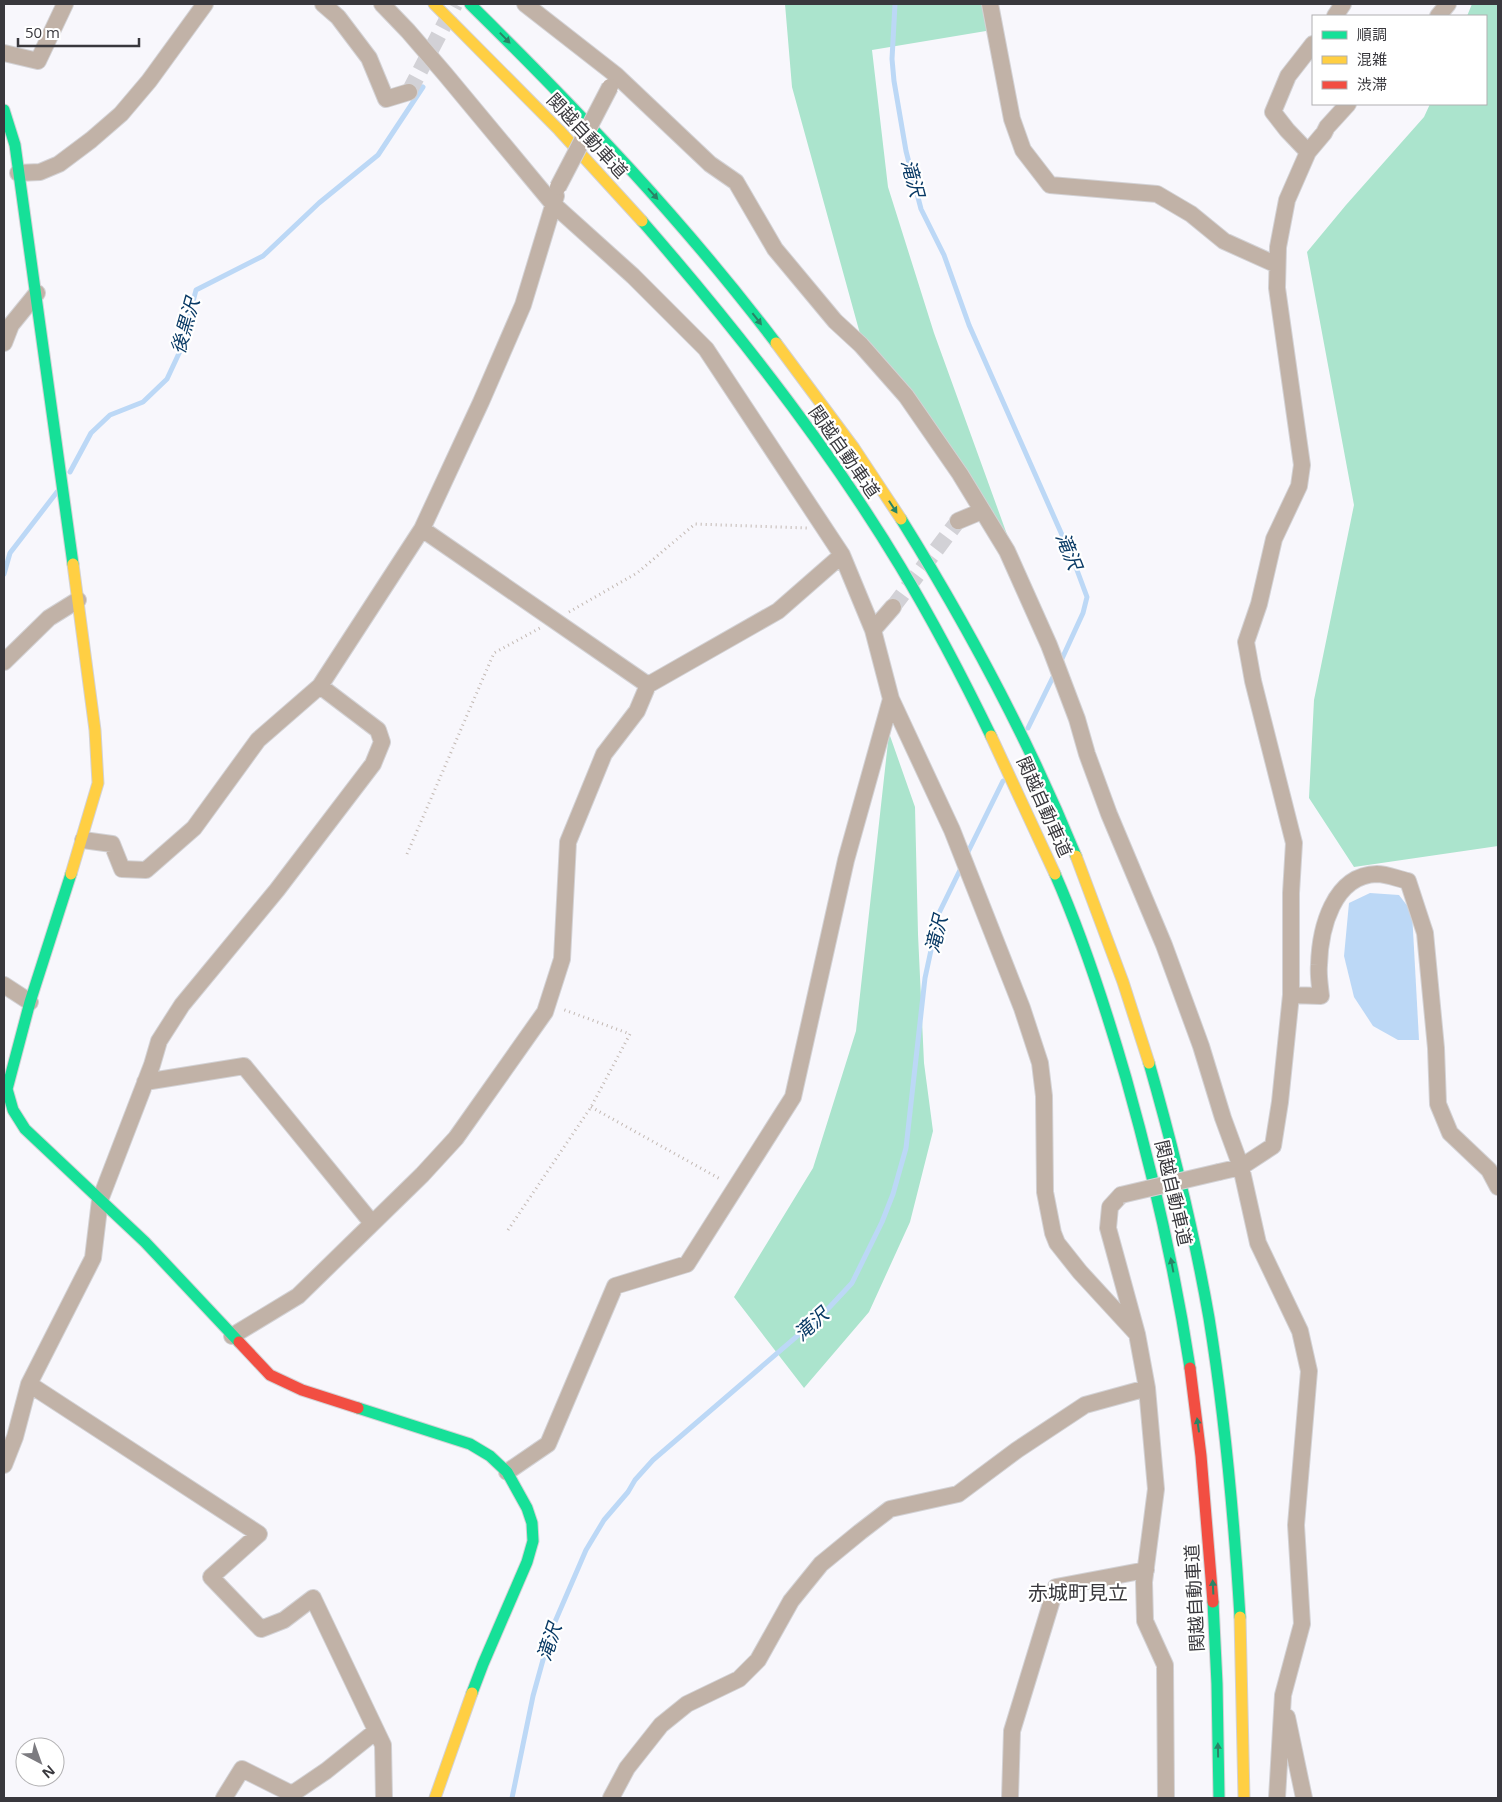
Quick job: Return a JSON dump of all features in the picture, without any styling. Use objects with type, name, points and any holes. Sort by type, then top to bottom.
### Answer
[{"type":"main road","name":"関越自動車道","points":[[434,4],[558,129],[638,215],[710,301],[827,456],[889,548],[942,639],[993,737],[1037,829],[1077,926],[1110,1024],[1140,1127],[1165,1233],[1182,1320],[1200,1442],[1210,1544],[1216,1645],[1219,1798]]},
{"type":"main road","name":"関越自動車道","points":[[470,4],[575,110],[653,195],[728,282],[806,382],[855,450],[912,536],[962,623],[1060,816],[1100,916],[1135,1017],[1167,1128],[1190,1223],[1211,1333],[1236,1543],[1242,1646],[1244,1798]]},
{"type":"main road","points":[[4,110],[15,145],[37,292],[95,730],[98,783],[83,840],[30,1002],[5,1092],[13,1110],[26,1129],[145,1242],[270,1375],[302,1390],[470,1444],[490,1456],[507,1472],[527,1508],[532,1523],[533,1541],[527,1562],[484,1664],[435,1798]]},
{"type":"street","points":[[4,53],[38,61],[65,4]]},
{"type":"street","points":[[18,173],[40,172],[59,164],[121,114],[149,81],[205,4]]},
{"type":"street","points":[[323,4],[338,17],[369,58],[386,99],[409,92]]},
{"type":"street","points":[[382,4],[445,74],[553,204],[633,276],[706,349],[842,555],[872,630],[891,700],[955,839],[1022,1008],[1040,1063],[1044,1096],[1045,1192],[1053,1233],[1058,1243],[1080,1272],[1136,1334]]},
{"type":"street","points":[[525,4],[710,164],[736,182],[775,249],[835,321],[862,344],[906,396],[960,474],[1007,551],[1048,645],[1077,719],[1087,754],[1109,814],[1171,963],[1201,1046],[1223,1118],[1241,1167],[1258,1243],[1300,1331],[1309,1370],[1296,1525],[1302,1624],[1283,1696],[1277,1798]]},
{"type":"street","points":[[990,4],[1012,119],[1023,150],[1050,185],[1157,194],[1191,214],[1224,241],[1277,265]]},
{"type":"street","points":[[1336,15],[1343,4]]},
{"type":"street","points":[[1439,15],[1448,4]]},
{"type":"street","points":[[1308,152],[1273,112],[1288,76],[1312,45]]},
{"type":"street","points":[[83,840],[112,844],[122,869],[146,870],[194,828],[258,740],[320,686],[422,529],[481,402],[523,305],[558,188],[613,81]]},
{"type":"street","points":[[1166,1798],[1165,1665],[1145,1622],[1144,1582],[1156,1489],[1147,1388],[1136,1334],[1108,1228],[1110,1208],[1121,1195],[1241,1167],[1273,1146],[1280,1102],[1291,995],[1291,893],[1294,843],[1253,681],[1246,642],[1259,604],[1274,540],[1299,486],[1302,465],[1277,288],[1278,247],[1287,200],[1308,152],[1347,105]]},
{"type":"street","points":[[4,343],[11,325],[37,292]]},
{"type":"street","points":[[958,520],[982,511]]},
{"type":"street","points":[[422,529],[648,685]]},
{"type":"street","points":[[232,1336],[298,1296],[422,1175],[456,1138],[545,1012],[562,959],[568,842],[604,754],[637,711],[648,685],[778,611],[842,555]]},
{"type":"street","points":[[4,662],[48,618],[78,600]]},
{"type":"street","points":[[872,630],[893,607]]},
{"type":"street","points":[[4,1465],[15,1437],[30,1384],[93,1258],[100,1200],[159,1041],[182,1005],[277,890],[373,764],[382,742],[378,730],[320,686]]},
{"type":"street","points":[[507,1472],[548,1444],[615,1286],[687,1264],[793,1097],[846,860],[891,700]]},
{"type":"street","points":[[1291,995],[1321,996],[1319,965],[1326,916],[1344,887],[1360,877],[1378,874],[1408,881],[1425,933],[1436,1048],[1438,1104],[1450,1133],[1489,1170],[1498,1187]]},
{"type":"street","points":[[4,984],[30,1002]]},
{"type":"street","points":[[145,1082],[244,1066],[372,1222]]},
{"type":"street","points":[[30,1384],[258,1534],[211,1577],[261,1629],[284,1620],[313,1598],[383,1745],[384,1798]]},
{"type":"street","points":[[610,1798],[627,1768],[661,1725],[687,1704],[739,1679],[758,1660],[791,1601],[821,1564],[860,1532],[890,1510],[958,1494],[1017,1450],[1085,1405],[1147,1388]]},
{"type":"street","points":[[1010,1798],[1012,1731],[1056,1587],[1146,1570]]},
{"type":"street","points":[[1283,1696],[1304,1798]]},
{"type":"street","points":[[224,1798],[242,1769],[292,1794],[326,1771],[376,1731]]},
{"type":"path","points":[[508,1230],[591,1107],[630,1034],[548,1003]]},
{"type":"path","points":[[591,1107],[736,1188]]},
{"type":"green space","points":[[785,4],[990,4],[998,29],[872,50],[888,187],[934,333],[1009,540],[862,341],[792,87]]},
{"type":"green space","points":[[1472,4],[1498,4],[1498,846],[1354,867],[1309,798],[1314,700],[1354,505],[1307,252],[1424,117],[1430,105],[1487,105],[1487,15],[1467,15]]},
{"type":"green space","points":[[889,733],[915,807],[924,1063],[933,1131],[910,1222],[869,1312],[804,1388],[734,1297],[813,1168],[856,1031]]},
{"type":"water","points":[[1370,893],[1399,895],[1412,912],[1419,1040],[1398,1040],[1373,1026],[1354,997],[1344,956],[1349,903]]},
{"type":"waterway","name":"滝沢","points":[[895,4],[892,59],[894,81],[906,151],[921,209],[944,255],[969,325],[1074,562],[1087,597],[1083,613],[1060,663]]},
{"type":"waterway","name":"後黒沢","points":[[70,472],[91,433],[110,415],[143,402],[167,379],[181,349],[196,290],[263,256],[319,203],[378,155],[423,87]]},
{"type":"waterway","name":"後黒沢","points":[[4,574],[10,553],[57,492]]},
{"type":"waterway","name":"滝沢","points":[[1028,728],[1055,673]]},
{"type":"waterway","name":"滝沢","points":[[966,856],[1003,781]]},
{"type":"waterway","name":"滝沢","points":[[512,1798],[533,1696],[551,1631],[586,1550],[604,1520],[653,1460],[824,1313],[852,1283],[882,1222],[893,1194],[906,1148],[925,978],[939,913],[962,866]]},
{"type":"tunnel","points":[[409,92],[455,4]]},
{"type":"tunnel","points":[[893,607],[958,521]]},
{"type":"traffic: fast","points":[[470,4],[551,85],[629,168],[705,254],[776,343]]},
{"type":"traffic: fast","points":[[4,110],[15,145],[73,564]]},
{"type":"traffic: fast","points":[[642,221],[712,303],[811,431],[842,475],[872,520],[912,587],[970,693],[991,736]]},
{"type":"traffic: fast","points":[[901,519],[950,600],[996,684],[1038,770],[1076,856]]},
{"type":"traffic: fast","points":[[71,874],[30,1002],[7,1089],[13,1110],[25,1129],[145,1242],[239,1342]]},
{"type":"traffic: fast","points":[[1055,874],[1076,924],[1094,975],[1136,1114],[1170,1258],[1190,1368]]},
{"type":"traffic: fast","points":[[1149,1063],[1182,1190],[1209,1318],[1220,1392],[1228,1467],[1240,1617]]},
{"type":"traffic: fast","points":[[358,1408],[470,1444],[490,1456],[507,1472],[527,1508],[532,1523],[533,1541],[527,1562],[472,1693]]},
{"type":"traffic: fast","points":[[1213,1602],[1219,1798]]},
{"type":"traffic: slow","points":[[434,4],[559,130],[642,221]]},
{"type":"traffic: slow","points":[[776,343],[854,448],[901,519]]},
{"type":"traffic: slow","points":[[71,874],[98,783],[95,730],[73,564]]},
{"type":"traffic: slow","points":[[991,736],[1055,874]]},
{"type":"traffic: slow","points":[[1076,856],[1123,982],[1149,1063]]},
{"type":"traffic: slow","points":[[1240,1617],[1244,1798]]},
{"type":"traffic: slow","points":[[435,1798],[472,1693]]},
{"type":"traffic: jam","points":[[239,1342],[270,1375],[302,1390],[358,1408]]},
{"type":"traffic: jam","points":[[1190,1368],[1201,1456],[1213,1602]]},
{"type":"district","name":"赤城町見立","points":[[1078,1593]]}]
